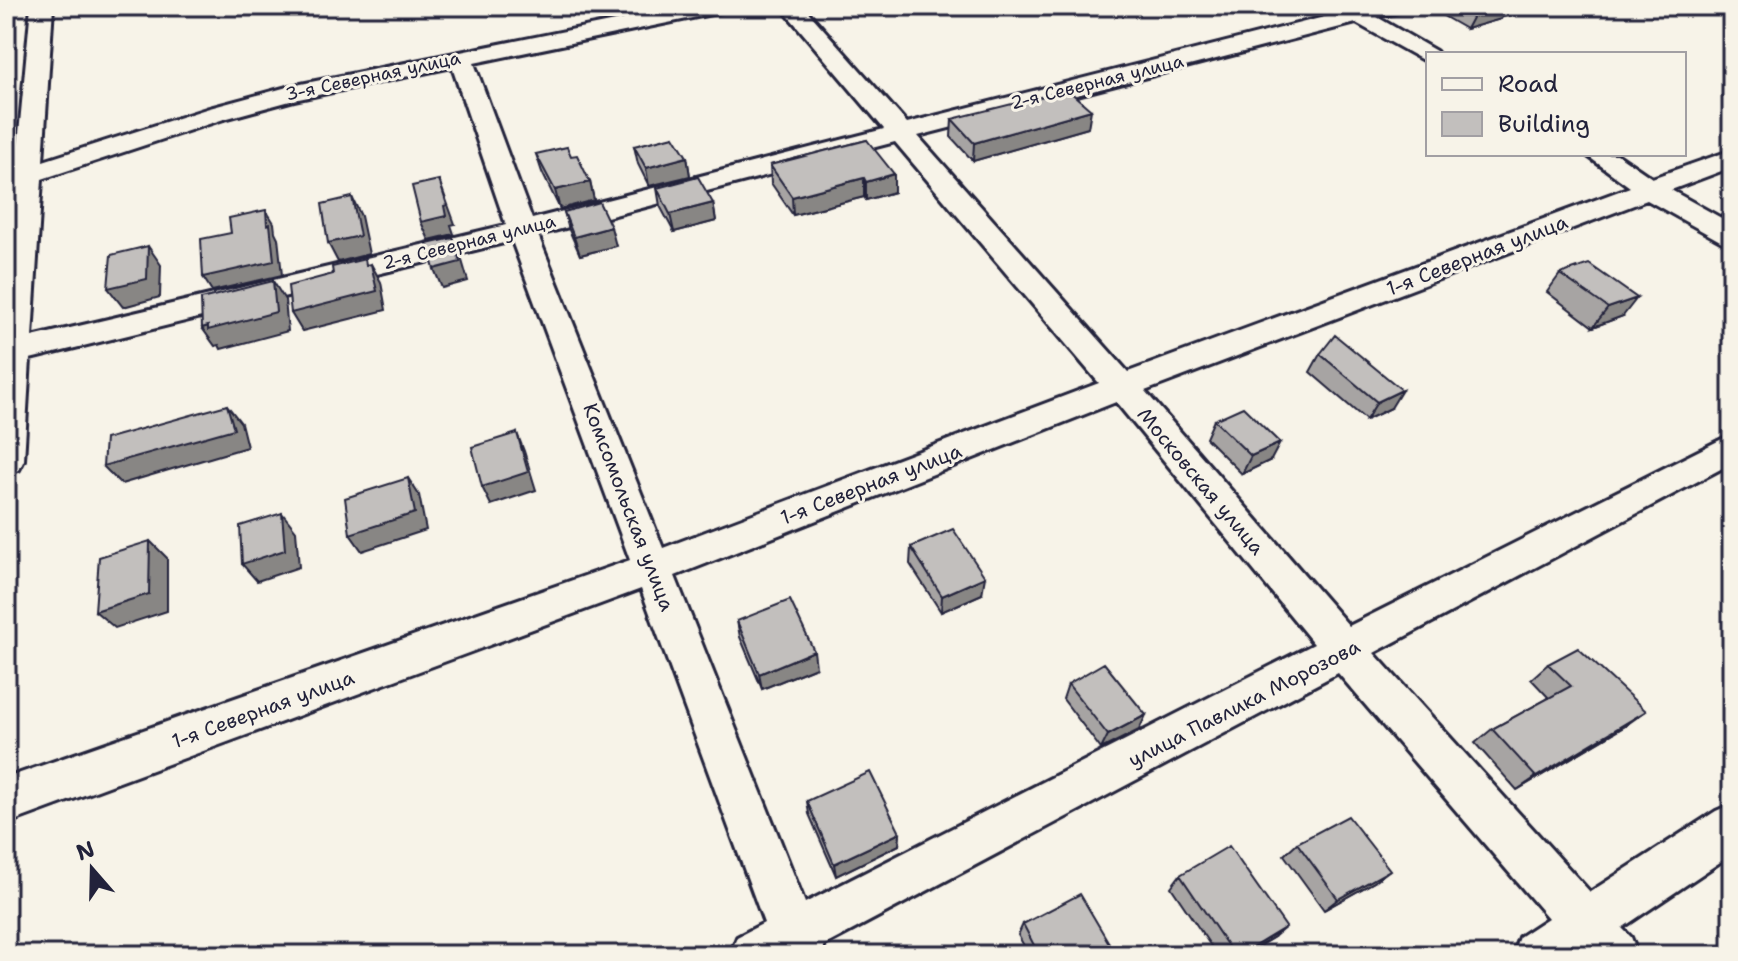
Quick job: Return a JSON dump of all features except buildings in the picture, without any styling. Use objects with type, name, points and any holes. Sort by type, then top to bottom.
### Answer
[{"type":"street","points":[[6,460],[11,352],[31,174],[18,141],[42,6]]},
{"type":"street","name":"3-я Северная улица","points":[[31,174],[230,109],[291,93],[721,6]]},
{"type":"street","name":"Московская улица","points":[[791,6],[1122,387],[1345,651],[1600,939]]},
{"type":"street","name":"2-я Северная улица","points":[[11,352],[522,230],[1350,11],[1395,6]]},
{"type":"street","points":[[1350,11],[1426,55]]},
{"type":"street","name":"Комсомольская улица","points":[[460,57],[522,230],[798,946]]},
{"type":"street","points":[[1601,156],[1650,190],[1732,236]]},
{"type":"street","name":"1-я Северная улица","points":[[6,801],[653,568],[1122,387],[1732,158]]},
{"type":"street","name":"улица Павлика Морозова","points":[[755,955],[798,946],[1345,651],[1732,447]]},
{"type":"street","points":[[1537,955],[1600,939],[1732,827]]}]
